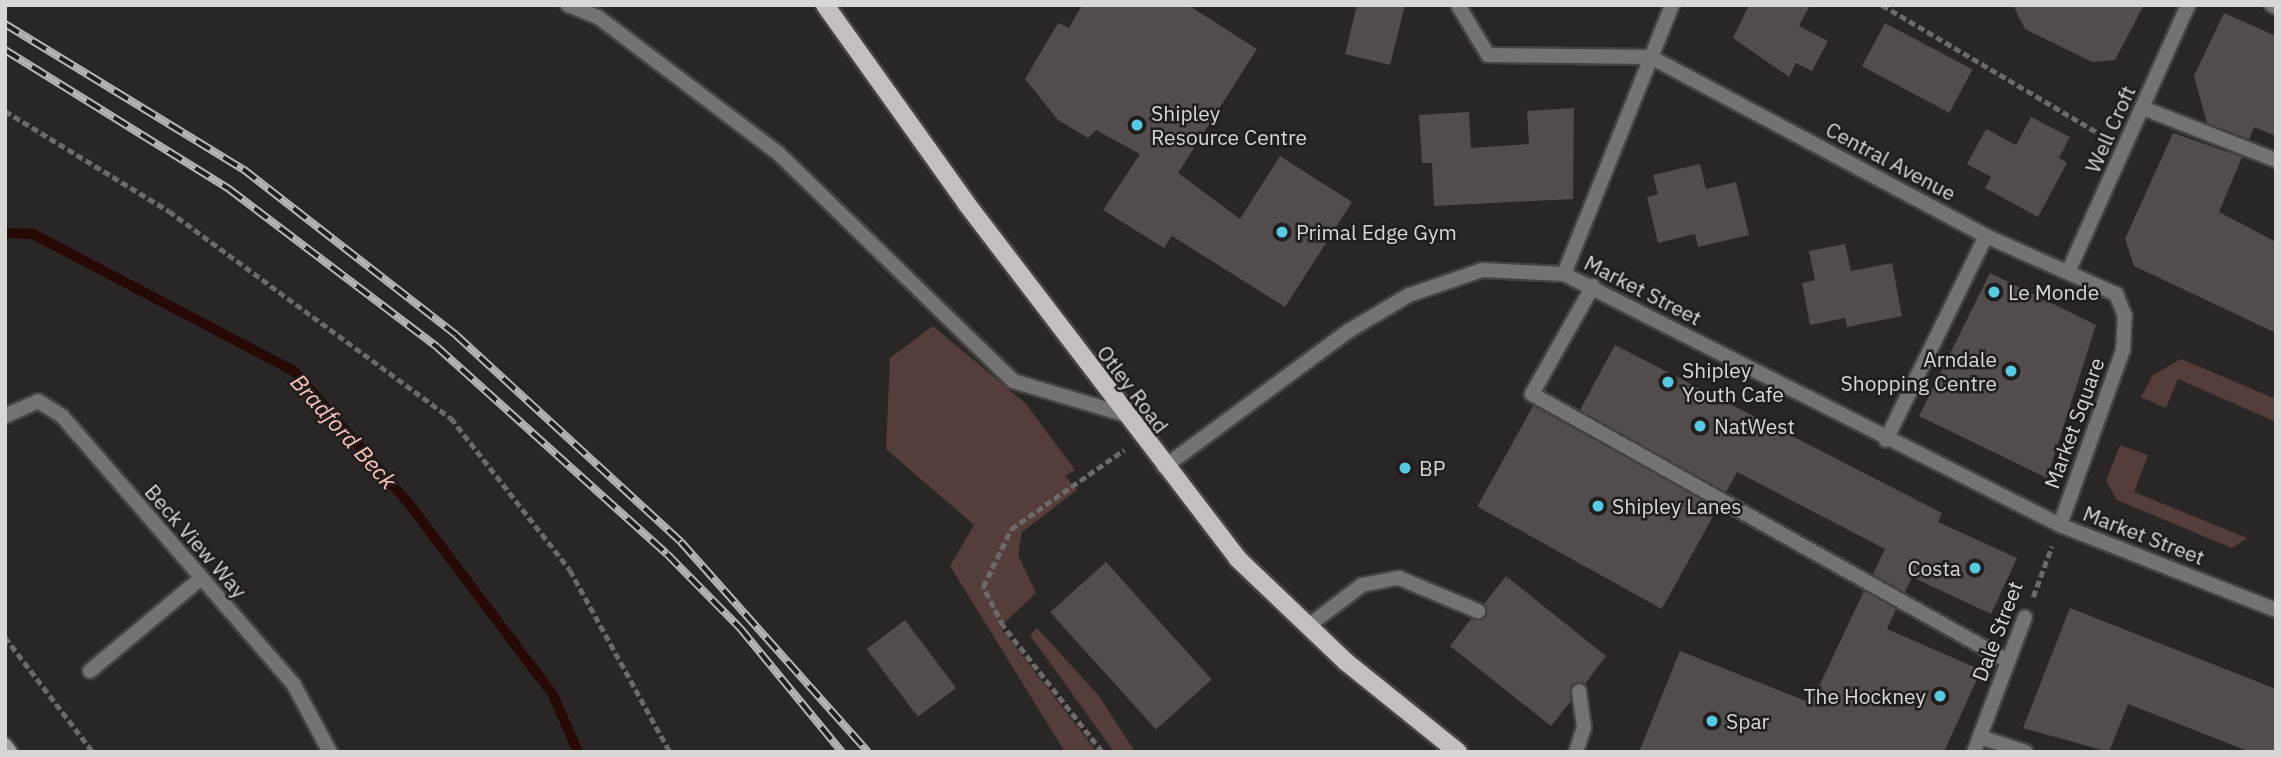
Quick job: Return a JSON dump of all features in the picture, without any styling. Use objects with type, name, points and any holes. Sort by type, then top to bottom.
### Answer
[{"type":"main road","name":"Otley Road","points":[[825,5],[1123,414],[1238,559],[1308,626],[1458,752]]},
{"type":"main road","points":[[5,745],[10,752]]},
{"type":"street","points":[[568,5],[598,17],[779,154],[1013,381],[1123,414]]},
{"type":"street","name":"Central Avenue","points":[[1458,5],[1488,55],[1651,57],[1986,236],[2068,270],[2116,294]]},
{"type":"street","points":[[1564,274],[1672,5]]},
{"type":"street","name":"Well Croft","points":[[2068,270],[2188,5]]},
{"type":"street","points":[[2143,108],[2276,160]]},
{"type":"street","points":[[1886,440],[1986,236]]},
{"type":"street","name":"Market Street","points":[[1164,467],[1350,330],[1409,295],[1482,270],[1564,274],[1593,286],[1886,440],[2060,525],[2276,610]]},
{"type":"street","points":[[1593,286],[1532,394],[2008,661]]},
{"type":"street","name":"Market Square","points":[[2060,525],[2123,350],[2125,317],[2116,294]]},
{"type":"street","name":"Beck View Way","points":[[5,416],[38,401],[62,416],[293,685],[330,752]]},
{"type":"street","points":[[1308,626],[1362,585],[1399,578],[1478,611]]},
{"type":"street","points":[[90,671],[200,579]]},
{"type":"street","name":"Dale Street","points":[[1974,752],[2025,617]]},
{"type":"street","points":[[1576,752],[1584,727],[1579,691]]},
{"type":"street","points":[[1980,737],[2026,752]]},
{"type":"path","points":[[1882,5],[2124,148]]},
{"type":"path","points":[[5,111],[169,211],[451,418],[570,570],[670,752]]},
{"type":"path","points":[[1102,752],[1003,626],[983,587],[1011,529],[1142,438]]},
{"type":"path","name":"Dale Street","points":[[2025,617],[2060,525]]},
{"type":"path","points":[[5,637],[93,752]]},
{"type":"shaded area","points":[[933,326],[1026,404],[1075,470],[1065,476],[1077,490],[1022,532],[1018,555],[1036,593],[1000,627],[1097,752],[1065,752],[950,566],[974,525],[886,449],[890,358]]},
{"type":"shaded area","points":[[2181,359],[2276,399],[2276,422],[2178,379],[2166,408],[2141,397],[2153,375]]},
{"type":"shaded area","points":[[2120,445],[2148,455],[2134,492],[2247,538],[2232,548],[2117,500],[2106,481]]},
{"type":"shaded area","points":[[1037,628],[1099,696],[1135,752],[1114,752],[1030,635]]},
{"type":"building","name":"Shipley Resource Centre","points":[[1082,5],[1188,5],[1257,49],[1178,173],[1240,219],[1280,156],[1352,202],[1285,307],[1172,236],[1164,248],[1103,210],[1140,154],[1096,130],[1088,138],[1058,120],[1025,79],[1058,23],[1069,28]]},
{"type":"building","points":[[1357,5],[1405,5],[1390,65],[1345,54]]},
{"type":"building","points":[[1749,5],[1810,5],[1799,26],[1828,41],[1812,71],[1796,63],[1789,77],[1733,38]]},
{"type":"building","points":[[2013,5],[2144,5],[2115,60],[2092,62],[2025,29]]},
{"type":"building","points":[[2224,13],[2276,36],[2276,136],[2254,127],[2249,139],[2207,123],[2194,76]]},
{"type":"building","points":[[1885,23],[1972,69],[1949,113],[1862,66]]},
{"type":"building","points":[[1574,108],[1573,199],[1434,206],[1432,163],[1422,163],[1419,115],[1469,112],[1471,148],[1529,144],[1527,111]]},
{"type":"building","points":[[2031,117],[2070,137],[2059,158],[2067,163],[2038,217],[1985,188],[1991,177],[1967,164],[1986,129],[2016,145]]},
{"type":"building","points":[[2173,133],[2242,157],[2219,212],[2276,242],[2276,333],[2134,266],[2125,239]]},
{"type":"building","points":[[1700,164],[1706,189],[1736,182],[1749,235],[1698,247],[1695,234],[1658,243],[1647,197],[1658,194],[1653,175]]},
{"type":"building","points":[[1845,244],[1851,271],[1892,263],[1902,316],[1847,327],[1845,318],[1810,325],[1802,283],[1815,280],[1809,251]]},
{"type":"building","name":"Arndale Shopping Centre","points":[[1990,273],[2096,325],[2047,478],[1919,416]]},
{"type":"building","points":[[1615,345],[1942,513],[1938,522],[2017,558],[1991,614],[1912,577],[1905,592],[1873,574],[1885,549],[1737,472],[1726,492],[1580,410]]},
{"type":"building","name":"Shipley Lanes","points":[[1533,406],[1718,508],[1662,609],[1477,507]]},
{"type":"building","points":[[1106,562],[1212,679],[1156,730],[1050,612]]},
{"type":"building","points":[[1506,576],[1606,656],[1585,684],[1573,684],[1571,701],[1551,726],[1450,646],[1471,619],[1484,618],[1484,604]]},
{"type":"building","points":[[1864,591],[1896,609],[1887,629],[1981,670],[1944,752],[1639,752],[1680,651],[1811,703]]},
{"type":"building","points":[[2070,608],[2276,689],[2276,752],[2250,752],[2128,704],[2109,752],[2023,728]]},
{"type":"building","points":[[905,620],[956,688],[918,717],[867,649]]},
{"type":"waterway","name":"Bradford Beck","points":[[5,233],[33,234],[294,371],[410,505],[553,695],[578,752]]},
{"type":"railway","points":[[5,24],[243,169],[456,335],[681,542],[868,752]]},
{"type":"railway","points":[[5,50],[229,189],[437,347],[667,554],[740,628],[842,752]]},
{"type":"place","name":"Shipley Resource Centre","points":[[1137,125]]},
{"type":"place","name":"Primal Edge Gym","points":[[1282,232]]},
{"type":"place","name":"Le Monde","points":[[1994,292]]},
{"type":"place","name":"Arndale Shopping Centre","points":[[2011,371]]},
{"type":"place","name":"Shipley Youth Cafe","points":[[1668,382]]},
{"type":"place","name":"NatWest","points":[[1700,426]]},
{"type":"place","name":"BP","points":[[1405,468]]},
{"type":"place","name":"Shipley Lanes","points":[[1598,506]]},
{"type":"place","name":"Costa","points":[[1975,568]]},
{"type":"place","name":"The Hockney","points":[[1940,696]]},
{"type":"place","name":"Spar","points":[[1712,721]]}]
